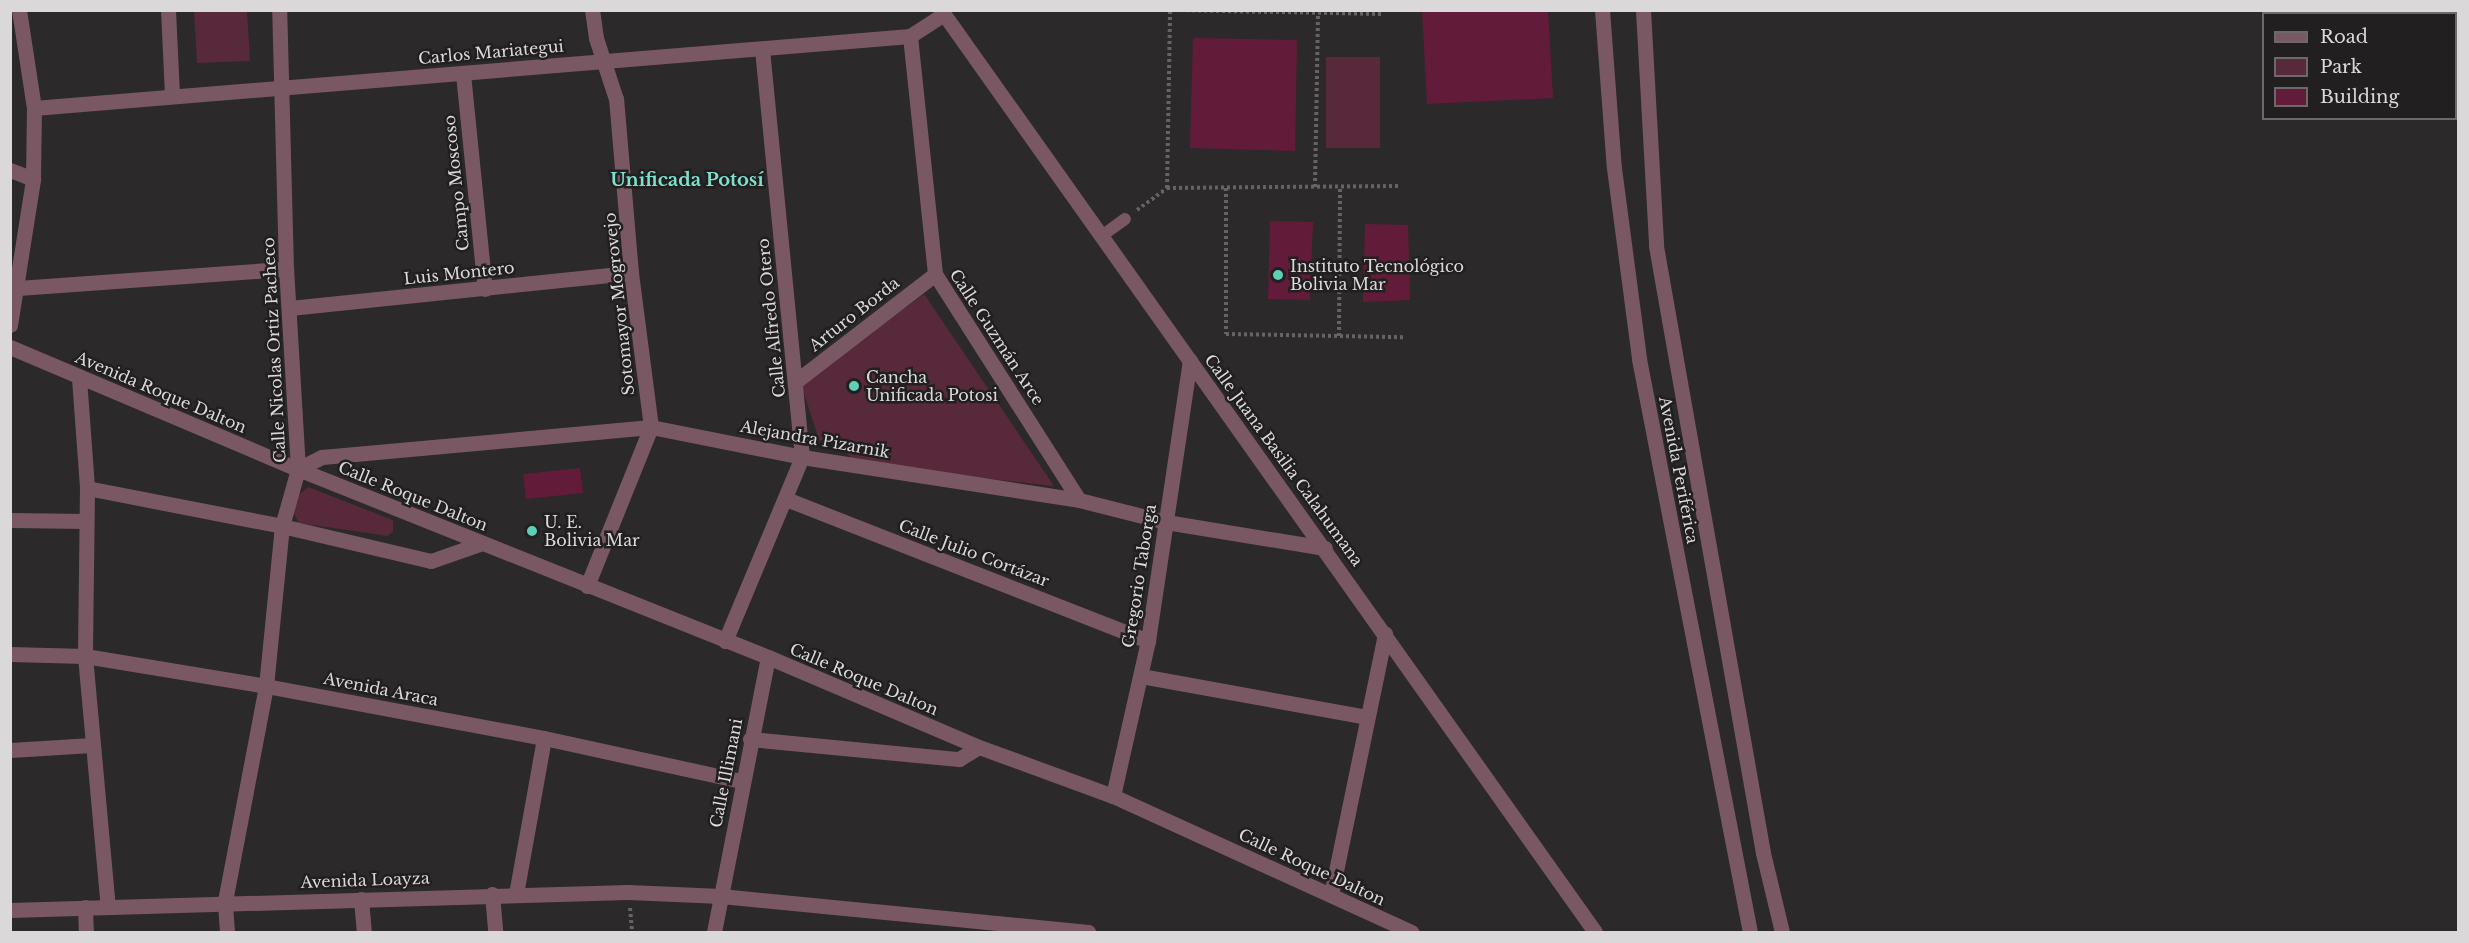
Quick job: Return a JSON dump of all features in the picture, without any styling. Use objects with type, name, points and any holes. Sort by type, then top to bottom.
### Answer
[{"type":"street","points":[[10,325],[18,288],[33,179],[34,108],[19,10]]},
{"type":"street","points":[[168,10],[172,95]]},
{"type":"street","name":"Calle Nicolas Ortiz Pacheco","points":[[227,933],[225,902],[266,686],[282,526],[298,469],[286,269],[279,10]]},
{"type":"street","name":"Sotomayor Mogrovejo","points":[[587,586],[651,426],[631,273],[616,99],[596,38],[592,10]]},
{"type":"street","name":"Avenida Periférica","points":[[1602,10],[1614,168],[1639,360],[1750,933]]},
{"type":"street","name":"Avenida Periférica","points":[[1643,10],[1656,246],[1764,853],[1782,933]]},
{"type":"street","name":"Carlos Mariategui","points":[[34,108],[280,86],[464,74],[604,60],[762,50],[910,36],[943,12]]},
{"type":"street","name":"Calle Juana Basilia Calahumana","points":[[943,12],[1326,548],[1595,933]]},
{"type":"street","name":"Calle Guzmán Arce","points":[[910,36],[935,274],[1079,500]]},
{"type":"street","name":"Calle Alfredo Otero","points":[[725,641],[802,457],[762,50]]},
{"type":"street","name":"Campo Moscoso","points":[[464,74],[485,289]]},
{"type":"street","points":[[10,170],[33,179]]},
{"type":"street","points":[[18,288],[286,269]]},
{"type":"street","name":"Luis Montero","points":[[290,308],[631,273]]},
{"type":"street","name":"Arturo Borda","points":[[795,382],[935,274]]},
{"type":"street","name":"Avenida Roque Dalton","points":[[10,347],[298,469]]},
{"type":"street","name":"Gregorio Taborga","points":[[1113,796],[1148,641],[1190,360]]},
{"type":"street","points":[[79,378],[87,488],[85,656],[108,907]]},
{"type":"street","name":"Alejandra Pizarnik","points":[[298,469],[322,457],[651,426],[802,457],[1079,500],[1166,522],[1326,548]]},
{"type":"street","name":"Calle Roque Dalton","points":[[298,469],[768,657],[979,747],[1113,796],[1411,933]]},
{"type":"street","points":[[87,488],[282,526],[430,561],[482,543]]},
{"type":"street","name":"Calle Julio Cortázar","points":[[786,499],[1148,641]]},
{"type":"street","points":[[10,520],[86,521]]},
{"type":"street","points":[[1331,895],[1385,634]]},
{"type":"street","name":"Avenida Araca","points":[[10,654],[85,656],[266,686],[544,738],[741,781]]},
{"type":"street","name":"Calle Illimani","points":[[714,933],[741,781],[768,657]]},
{"type":"street","points":[[1141,676],[1366,717]]},
{"type":"street","points":[[516,894],[544,738]]},
{"type":"street","points":[[750,739],[959,759],[979,747]]},
{"type":"street","points":[[10,750],[92,745]]},
{"type":"street","name":"Avenida Loayza","points":[[10,910],[492,894],[628,892],[721,896],[1088,933]]},
{"type":"street","points":[[492,894],[495,933]]},
{"type":"street","points":[[361,899],[364,933]]},
{"type":"street","points":[[85,907],[86,933]]},
{"type":"lane","points":[[1103,235],[1125,219]]},
{"type":"path","points":[[1167,188],[1172,10],[1382,14]]},
{"type":"path","points":[[1315,187],[1318,13]]},
{"type":"path","points":[[1125,219],[1167,188],[1399,186]]},
{"type":"path","points":[[1339,336],[1340,187]]},
{"type":"path","points":[[1226,188],[1226,334],[1406,337]]},
{"type":"path","points":[[628,892],[632,933]]},
{"type":"green space","points":[[194,11],[247,11],[250,61],[197,63]]},
{"type":"green space","points":[[1326,57],[1380,57],[1380,148],[1326,148]]},
{"type":"green space","points":[[924,294],[1054,486],[858,464],[837,444],[819,440],[801,384]]},
{"type":"green space","points":[[308,487],[393,520],[393,531],[388,536],[299,523],[294,514],[295,498]]},
{"type":"building","points":[[1422,10],[1548,10],[1553,98],[1427,104]]},
{"type":"building","points":[[1193,38],[1297,40],[1295,151],[1190,148]]},
{"type":"building","points":[[1270,221],[1313,222],[1310,300],[1268,299]]},
{"type":"building","points":[[1365,224],[1408,225],[1410,300],[1363,302]]},
{"type":"building","points":[[580,468],[583,493],[526,499],[523,474]]},
{"type":"place","name":"Instituto Tecnológico Bolivia Mar","points":[[1278,275]]},
{"type":"place","name":"Cancha Unificada Potosi","points":[[854,386]]},
{"type":"place","name":"U. E. Bolivia Mar","points":[[532,531]]},
{"type":"district","name":"Unificada Potosí","points":[[687,180]]}]
